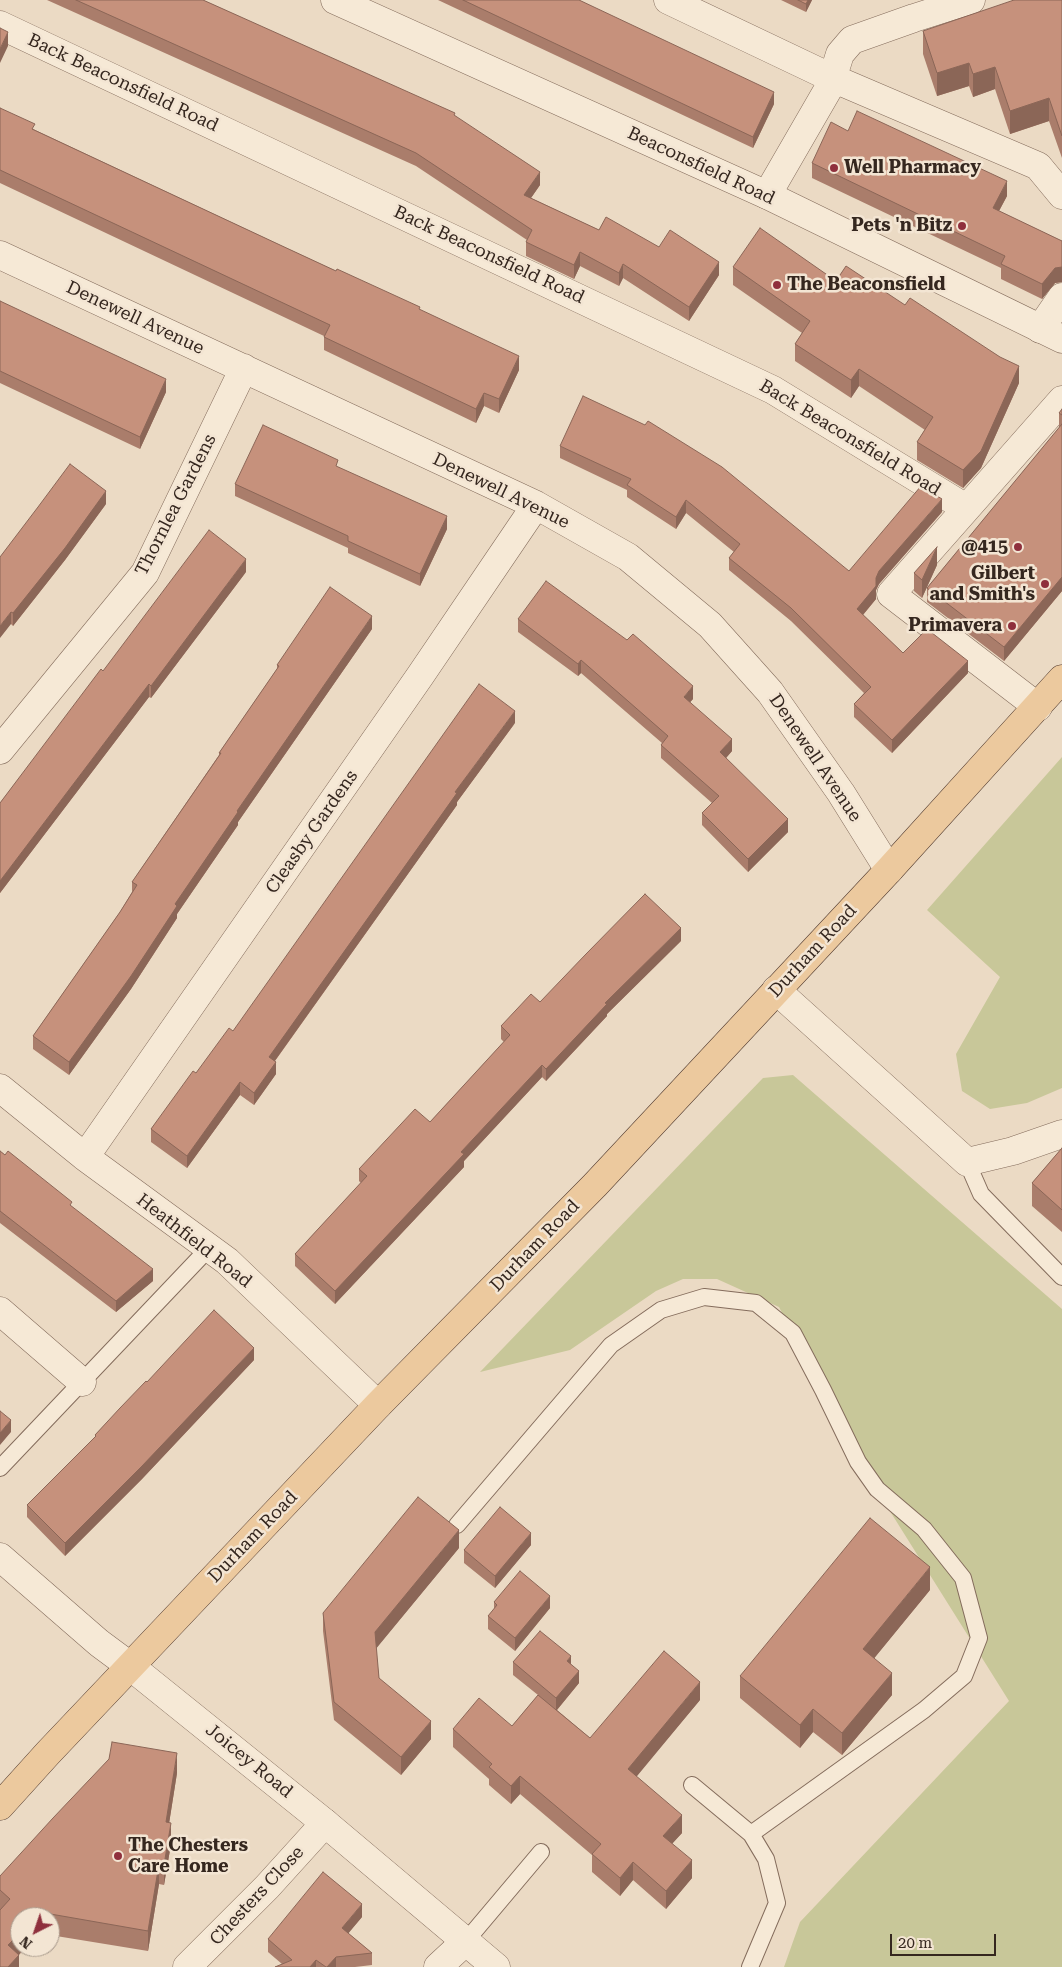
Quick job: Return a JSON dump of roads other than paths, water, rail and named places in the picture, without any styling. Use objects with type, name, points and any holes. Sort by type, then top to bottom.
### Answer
[{"type":"main road","name":"Durham Road","points":[[0,1806],[378,1405],[595,1185],[889,870],[1062,679]]},
{"type":"street","name":"Beaconsfield Road","points":[[336,0],[767,195],[1051,334]]},
{"type":"street","points":[[668,0],[832,78],[1038,166],[1062,195]]},
{"type":"street","points":[[767,195],[830,86],[840,54],[852,40],[906,20],[971,0]]},
{"type":"street","name":"Back Beaconsfield Road","points":[[0,25],[773,390],[966,508]]},
{"type":"street","name":"Denewell Avenue","points":[[0,255],[536,505],[628,557],[710,624],[770,692],[841,793],[889,870]]},
{"type":"street","points":[[1051,334],[1062,297]]},
{"type":"street","name":"Thornlea Gardens","points":[[0,750],[145,573],[244,368]]},
{"type":"street","points":[[1038,707],[891,594],[1062,400]]},
{"type":"street","name":"Cleasby Gardens","points":[[85,1158],[358,766],[536,505]]},
{"type":"street","points":[[776,990],[966,1162],[1013,1151],[1062,1134]]},
{"type":"street","name":"Heathfield Road","points":[[0,1088],[85,1158],[227,1262],[378,1405]]},
{"type":"street","points":[[0,1311],[82,1382]]},
{"type":"street","name":"Joicey Road","points":[[0,1557],[99,1643],[325,1823],[496,1967]]},
{"type":"street","name":"Chesters Close","points":[[187,1967],[267,1887],[325,1823]]},
{"type":"street","points":[[438,1967],[466,1941]]},
{"type":"lane","points":[[966,1162],[980,1194],[1062,1278]]},
{"type":"lane","points":[[0,1468],[209,1248]]},
{"type":"lane","points":[[457,1525],[610,1345],[661,1310],[704,1297],[756,1303],[793,1333],[858,1462],[877,1489],[924,1529],[963,1578],[979,1638],[964,1676],[916,1716],[751,1834]]},
{"type":"lane","points":[[692,1785],[751,1834],[766,1859],[777,1903],[750,1967]]},
{"type":"lane","points":[[466,1941],[541,1852]]},
{"type":"place","name":"Well Pharmacy","points":[[834,168]]},
{"type":"place","name":"Pets 'n Bitz","points":[[962,226]]},
{"type":"place","name":"The Beaconsfield","points":[[777,285]]},
{"type":"place","name":"@415","points":[[1018,547]]},
{"type":"place","name":"Gilbert and Smith's","points":[[1045,584]]},
{"type":"place","name":"Primavera","points":[[1012,626]]},
{"type":"place","name":"The Chesters Care Home","points":[[118,1856]]}]
